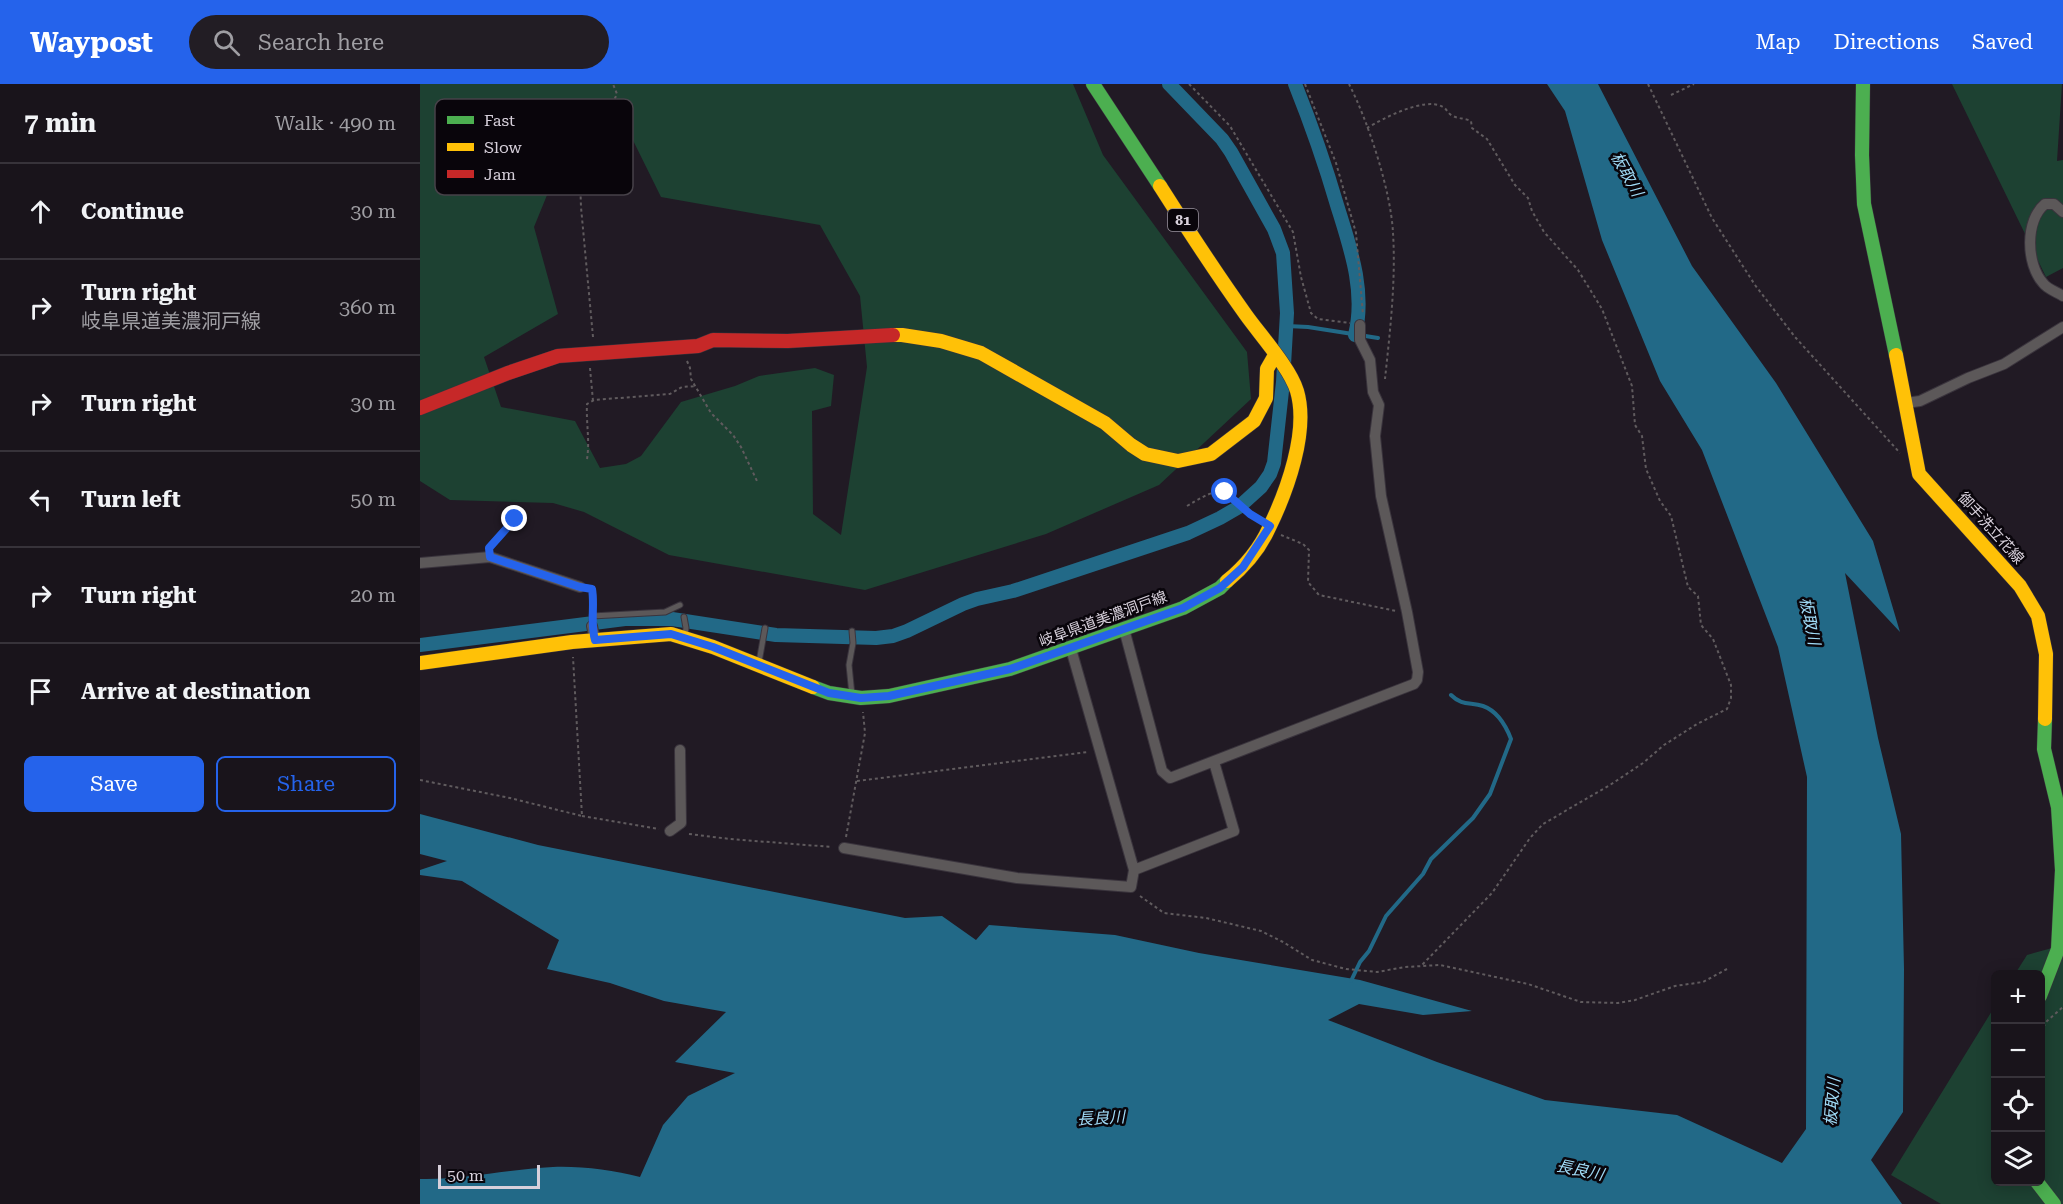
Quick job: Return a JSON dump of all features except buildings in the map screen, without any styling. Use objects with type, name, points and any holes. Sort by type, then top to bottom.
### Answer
[{"type":"main road","name":"岐阜県道美濃洞戸線","points":[[420,663],[572,642],[685,633],[829,693],[856,698],[889,696],[1010,669],[1183,608],[1220,588],[1243,567],[1269,527],[1288,480],[1300,441],[1300,405],[1297,391],[1292,379],[1216,273],[1093,84]]},
{"type":"main road","name":"御手洗立花線","points":[[1863,84],[1864,204],[1919,474],[2020,586],[2038,616],[2046,654],[2044,749],[2058,807],[2062,891],[2058,949],[2045,983]]},
{"type":"main road","points":[[420,408],[558,356],[699,346],[713,340],[799,341],[902,335],[941,341],[981,353],[1096,417],[1131,446],[1146,454],[1178,461],[1211,454],[1254,421],[1266,398],[1267,369],[1277,357]]},
{"type":"main road","points":[[2040,1186],[2054,1204]]},
{"type":"street","points":[[2063,212],[2054,204],[2045,204],[2033,219],[2031,237],[2035,270],[2043,285],[2063,296]]},
{"type":"street","points":[[1124,629],[1162,771],[1170,778],[1414,684],[1418,672],[1381,496],[1375,436],[1378,405],[1373,392],[1370,360],[1360,340],[1360,325]]},
{"type":"street","points":[[1906,404],[1920,401],[2004,364],[2063,327]]},
{"type":"street","points":[[420,563],[490,557],[580,587]]},
{"type":"street","points":[[592,621],[595,640]]},
{"type":"street","points":[[844,848],[1017,878],[1131,887],[1134,870],[1071,649]]},
{"type":"street","points":[[670,831],[681,823],[682,818],[680,750]]},
{"type":"street","points":[[1134,870],[1234,831],[1214,762]]},
{"type":"lane","points":[[490,557],[489,548],[515,519]]},
{"type":"lane","points":[[580,587],[592,589],[592,621],[665,612],[680,605]]},
{"type":"lane","points":[[684,617],[685,633]]},
{"type":"lane","points":[[758,665],[765,628]]},
{"type":"lane","points":[[852,631],[853,643],[849,664],[856,698]]},
{"type":"path","points":[[614,84],[617,94],[615,99]]},
{"type":"path","points":[[1189,84],[1230,126],[1293,232],[1300,277],[1311,313],[1318,319],[1360,325],[1363,320],[1356,233],[1336,163],[1305,84]]},
{"type":"path","points":[[1349,84],[1367,128],[1390,209],[1393,233],[1390,334],[1378,405]]},
{"type":"path","points":[[1648,84],[1712,218],[1755,285],[1795,338],[1904,457]]},
{"type":"path","points":[[1671,95],[1694,84]]},
{"type":"path","points":[[1367,128],[1410,107],[1425,105],[1443,107],[1450,115],[1471,121],[1472,128],[1487,139],[1515,185],[1528,198],[1532,211],[1544,232],[1578,270],[1602,309],[1632,386],[1635,425],[1642,436],[1646,469],[1660,501],[1671,516],[1688,587],[1698,596],[1701,625],[1713,639],[1731,685],[1731,698],[1727,709],[1697,724],[1610,785],[1543,824],[1530,838],[1492,893],[1421,966]]},
{"type":"path","points":[[580,195],[593,401]]},
{"type":"path","points":[[678,348],[711,413],[733,435],[757,481]]},
{"type":"path","points":[[587,459],[590,445],[586,422],[587,404],[628,396],[670,394],[682,387],[696,386]]},
{"type":"path","points":[[1187,506],[1211,492],[1218,490],[1225,492],[1250,514],[1269,527],[1303,544],[1309,550],[1308,582],[1319,595],[1407,612]]},
{"type":"path","points":[[572,642],[582,816]]},
{"type":"path","points":[[420,780],[510,798],[582,816],[670,831],[730,839],[844,848],[865,733],[856,698]]},
{"type":"path","points":[[856,781],[1100,751]]},
{"type":"path","points":[[1131,887],[1144,900],[1164,913],[1206,918],[1261,932],[1283,942],[1312,960],[1346,969],[1377,972],[1440,965],[1528,984],[1581,1002],[1618,1003],[1635,1000],[1675,986],[1703,982],[1727,969]]},
{"type":"path","points":[[2045,1024],[2063,1007]]},
{"type":"green space","points":[[420,84],[1073,84],[1103,155],[1247,352],[1251,399],[1159,485],[1046,534],[865,590],[669,555],[584,512],[553,503],[450,500],[420,481]],"holes":[[[435,99],[633,99],[633,140],[661,197],[820,225],[860,296],[867,367],[841,535],[813,514],[812,411],[831,406],[834,375],[815,368],[759,376],[735,386],[681,402],[641,456],[626,464],[600,468],[575,421],[501,407],[484,357],[558,314],[534,227],[547,195],[435,195]]]},
{"type":"green space","points":[[1952,84],[2062,84],[2057,161],[2063,160],[2063,268],[2046,277]]},
{"type":"green space","points":[[2063,945],[2063,1204],[1941,1204],[1891,1175],[1991,1012],[1991,1186],[2045,1186],[2045,970],[2018,970],[2027,955]]},
{"type":"water","points":[[1547,84],[1598,84],[1692,266],[1776,383],[1873,541],[1900,632],[1845,573],[1878,738],[1901,834],[1904,969],[1903,1112],[1871,1160],[1902,1204],[420,1204],[420,1179],[564,1167],[597,1169],[640,1177],[663,1125],[688,1096],[735,1073],[675,1062],[726,1012],[664,1001],[610,983],[547,969],[559,940],[462,881],[420,875],[420,870],[447,861],[420,854],[420,814],[538,845],[905,918],[942,916],[976,940],[989,925],[1115,935],[1199,953],[1360,980],[1472,1011],[1423,1015],[1359,1004],[1328,1020],[1545,1100],[1677,1115],[1782,1163],[1806,1129],[1807,777],[1778,647],[1702,450],[1660,381],[1602,240],[1565,111]]},
{"type":"waterway","points":[[420,645],[625,619],[672,619],[776,635],[876,638],[893,636],[977,599],[1013,591],[1188,533],[1239,507],[1261,487],[1274,463],[1283,382],[1287,313],[1283,253],[1274,229],[1231,152],[1222,139],[1169,84]]},
{"type":"waterway","points":[[1295,84],[1323,159],[1355,269],[1359,302],[1355,335]]},
{"type":"waterway","points":[[1287,326],[1378,338]]},
{"type":"waterway","points":[[1351,981],[1386,916],[1423,874],[1431,859],[1473,818],[1490,794],[1511,739],[1504,724],[1493,711],[1483,706],[1459,701],[1451,695]]},
{"type":"traffic: fast","points":[[1093,84],[1160,186]]},
{"type":"traffic: fast","points":[[1863,84],[1864,204],[1896,355]]},
{"type":"traffic: fast","points":[[813,687],[829,693],[861,698],[889,696],[1010,669],[1183,608],[1220,588],[1227,581]]},
{"type":"traffic: fast","points":[[2045,719],[2044,749],[2058,807],[2062,870],[2058,949],[2045,983]]},
{"type":"traffic: fast","points":[[2040,1186],[2054,1204]]},
{"type":"traffic: slow","points":[[1160,186],[1246,315],[1288,372],[1297,391],[1300,407],[1300,424],[1294,461],[1276,513],[1256,550],[1227,581]]},
{"type":"traffic: slow","points":[[893,335],[941,341],[981,353],[1105,423],[1145,454],[1178,461],[1211,454],[1254,421],[1266,398],[1267,369],[1275,355]]},
{"type":"traffic: slow","points":[[1896,355],[1919,474],[2020,586],[2038,616],[2046,654],[2045,719]]},
{"type":"traffic: slow","points":[[420,663],[572,642],[671,634],[713,647],[813,687]]},
{"type":"traffic: jam","points":[[420,408],[558,356],[698,346],[713,340],[788,341],[893,335]]},
{"type":"route","points":[[515,519],[489,548],[490,557],[592,589],[592,626],[595,640],[671,634],[713,647],[829,693],[861,698],[889,696],[1010,669],[1183,608],[1220,588],[1243,567],[1270,526],[1250,514],[1225,492]]},
{"type":"water label","name":"板取川","points":[[1627,174]]},
{"type":"water label","name":"板取川","points":[[1810,621]]},
{"type":"water label","name":"板取川","points":[[1832,1102]]},
{"type":"water label","name":"長良川","points":[[1101,1118]]},
{"type":"water label","name":"長良川","points":[[1580,1170]]}]
